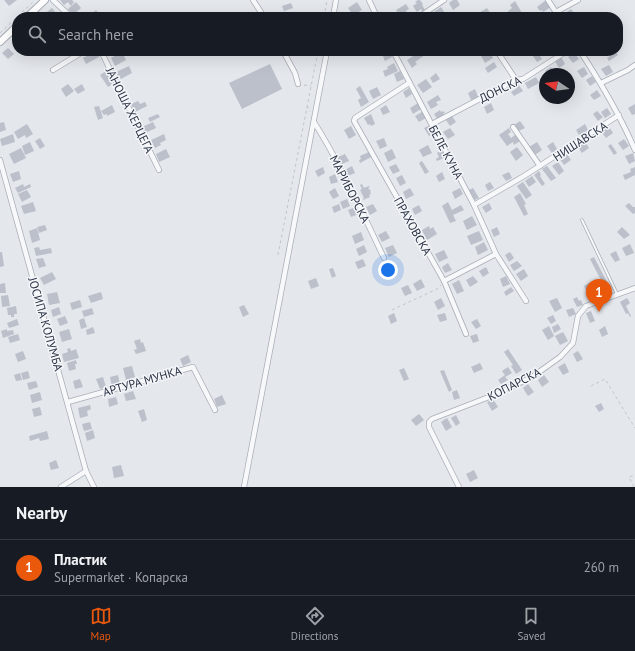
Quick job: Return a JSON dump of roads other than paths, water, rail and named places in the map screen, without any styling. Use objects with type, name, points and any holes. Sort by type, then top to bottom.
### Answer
[{"type":"main road","points":[[32,12],[45,0]]},
{"type":"main road","points":[[0,42],[12,31]]},
{"type":"street","points":[[53,0],[66,12]]},
{"type":"street","points":[[253,0],[261,12]]},
{"type":"street","points":[[334,12],[336,0]]},
{"type":"street","points":[[369,0],[375,12]]},
{"type":"street","points":[[426,12],[444,0]]},
{"type":"street","points":[[548,0],[556,12],[578,0]]},
{"type":"street","points":[[53,70],[76,56]]},
{"type":"street","name":"ЈАНОША ХЕРЦЕГА","points":[[103,56],[159,170]]},
{"type":"street","points":[[286,56],[295,73],[298,84]]},
{"type":"street","points":[[244,487],[326,56]]},
{"type":"street","name":"БЕЛЕ КУНА","points":[[396,56],[474,205],[496,254],[526,301]]},
{"type":"street","points":[[500,56],[516,80]]},
{"type":"street","name":"ДОНСКА","points":[[432,124],[516,80],[523,78],[559,56]]},
{"type":"street","points":[[583,56],[619,115],[635,150]]},
{"type":"street","points":[[601,83],[635,65]]},
{"type":"street","name":"ПРАХОВСКА","points":[[410,83],[354,118],[354,121],[444,281],[466,334]]},
{"type":"street","name":"НИШАВСКА","points":[[474,205],[540,166],[619,115]]},
{"type":"street","name":"МАРИБОРСКА","points":[[314,122],[360,207],[384,258]]},
{"type":"street","name":"НИШАВСКА","points":[[513,127],[540,166]]},
{"type":"street","name":"ЈОСИПА КОЛУМБА","points":[[0,160],[86,471],[94,487]]},
{"type":"street","points":[[444,281],[496,254]]},
{"type":"street","name":"КОПАРСКА","points":[[459,487],[429,427],[429,422],[432,419],[494,395],[532,377],[560,357],[573,343],[578,316],[586,306],[635,288]]},
{"type":"street","name":"АРТУРА МУНКА","points":[[68,402],[193,367],[215,410]]},
{"type":"street","points":[[61,487],[86,471]]},
{"type":"lane","points":[[582,220],[617,294]]},
{"type":"place","name":"Пластик","points":[[599,312]]}]
